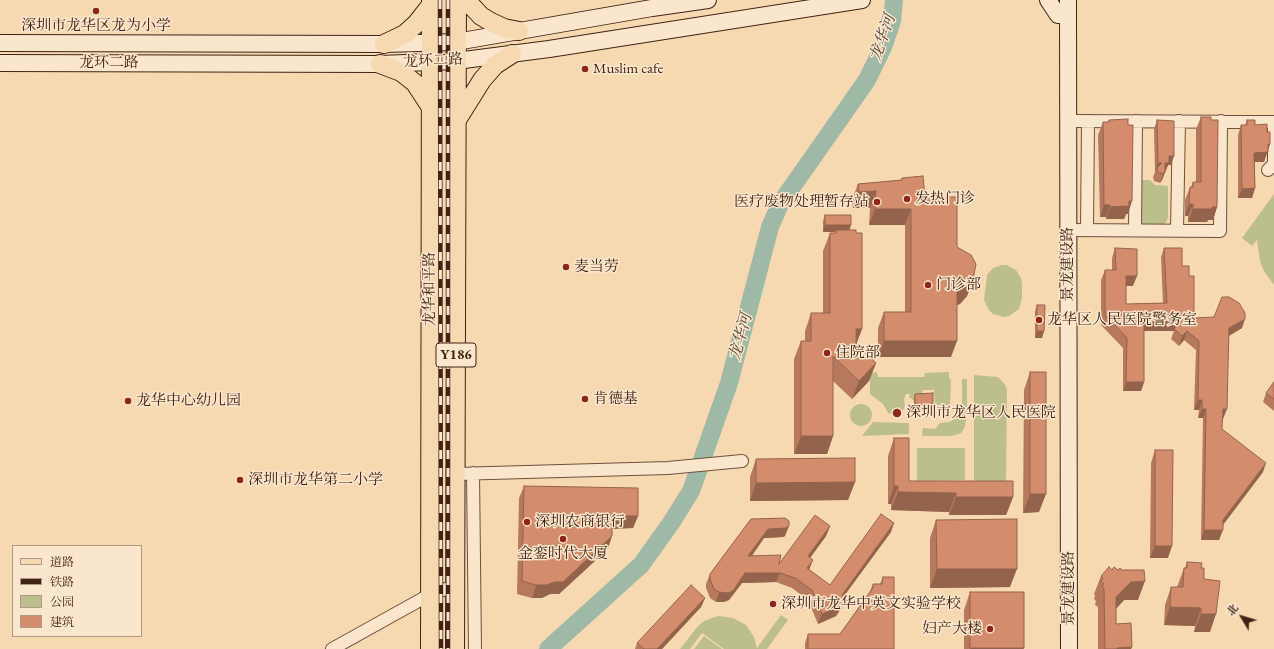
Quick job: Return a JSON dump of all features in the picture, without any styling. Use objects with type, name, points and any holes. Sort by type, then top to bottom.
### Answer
[{"type":"main road","name":"龙华和平路","points":[[455,649],[456,0]]},
{"type":"main road","points":[[466,0],[481,16],[491,22],[504,28],[519,31]]},
{"type":"main road","name":"龙环二路","points":[[0,43],[384,44],[456,42],[652,8],[708,0]]},
{"type":"main road","points":[[1048,0],[1065,6]]},
{"type":"main road","name":"龙环二路","points":[[0,63],[380,64],[456,61],[512,54],[857,1]]},
{"type":"main road","name":"龙华和平路","points":[[430,649],[431,3]]},
{"type":"main road","points":[[384,44],[405,34],[416,24],[431,3]]},
{"type":"main road","name":"景龙建设路","points":[[1065,6],[1068,121],[1069,649]]},
{"type":"main road","name":"景龙建设路","points":[[1058,649],[1065,6]]},
{"type":"main road","points":[[456,120],[482,80],[495,66],[512,54]]},
{"type":"main road","points":[[380,64],[401,72],[424,95],[430,106]]},
{"type":"street","points":[[1068,121],[1221,121],[1274,123],[1274,164],[1268,170]]},
{"type":"street","points":[[1087,230],[1088,121]]},
{"type":"street","points":[[1135,230],[1136,121]]},
{"type":"street","points":[[1177,230],[1179,121]]},
{"type":"street","points":[[1068,230],[1220,231],[1221,121]]},
{"type":"street","points":[[455,474],[668,468],[736,461]]},
{"type":"street","points":[[473,473],[475,649]]},
{"type":"street","points":[[332,649],[431,594],[455,586]]},
{"type":"green space","points":[[1142,180],[1150,180],[1155,185],[1168,186],[1168,218],[1165,224],[1160,226],[1139,226],[1137,186]]},
{"type":"green space","points":[[1274,194],[1274,285],[1264,271],[1260,261],[1257,240],[1252,246],[1242,238]]},
{"type":"green space","points":[[1007,265],[1016,270],[1021,278],[1022,284],[1022,298],[1019,309],[1009,316],[1004,317],[993,314],[989,310],[984,300],[987,275],[993,268]]},
{"type":"green space","points":[[877,372],[878,377],[924,377],[925,373],[949,372],[949,379],[951,379],[950,407],[942,413],[942,405],[935,405],[934,390],[923,390],[918,404],[909,397],[910,394],[906,394],[904,399],[905,406],[902,412],[895,415],[888,413],[883,404],[870,394],[870,373]]},
{"type":"green space","points":[[974,375],[998,377],[1007,389],[1006,482],[977,483],[974,480]]},
{"type":"green space","points":[[962,379],[967,379],[967,417],[964,429],[961,433],[952,436],[922,436],[923,428],[935,429],[940,423],[950,422],[962,410]]},
{"type":"green space","points":[[861,404],[869,407],[872,415],[869,423],[861,426],[853,423],[850,415],[853,407]]},
{"type":"green space","points":[[873,422],[909,423],[909,434],[862,436]]},
{"type":"green space","points":[[917,448],[965,448],[965,480],[917,481]]},
{"type":"green space","points":[[781,615],[788,620],[767,649],[724,649],[702,633],[690,649],[680,649],[698,626],[704,621],[718,616],[733,618],[746,625],[754,637],[757,648]]},
{"type":"green space","points":[[704,636],[722,649],[694,649]]},
{"type":"building","points":[[1201,117],[1211,117],[1211,120],[1218,120],[1217,207],[1212,207],[1212,209],[1193,209],[1193,204],[1189,204],[1190,187],[1193,187],[1193,182],[1201,182]]},
{"type":"building","points":[[1128,119],[1128,125],[1133,125],[1132,201],[1129,201],[1129,206],[1110,207],[1110,205],[1104,205],[1103,122],[1109,122],[1109,120]]},
{"type":"building","points":[[1157,120],[1174,121],[1174,156],[1169,156],[1169,163],[1165,163],[1165,171],[1163,174],[1157,171],[1157,168],[1162,163],[1158,163]]},
{"type":"building","points":[[1247,120],[1255,120],[1255,125],[1267,124],[1267,132],[1270,132],[1270,144],[1268,144],[1268,152],[1254,153],[1255,188],[1242,189],[1241,125],[1247,125]]},
{"type":"building","points":[[923,176],[925,197],[957,197],[957,247],[971,255],[976,264],[973,280],[966,287],[957,291],[957,341],[884,341],[884,312],[911,312],[911,209],[875,209],[876,191],[859,192],[858,184],[902,180],[902,178]]},
{"type":"building","points":[[825,215],[851,215],[851,225],[825,225]]},
{"type":"building","name":"住院部","points":[[836,230],[856,230],[856,233],[862,233],[862,329],[856,329],[856,344],[876,363],[859,381],[833,356],[833,436],[801,436],[801,341],[811,341],[811,313],[830,313],[830,233],[836,233]]},
{"type":"building","points":[[1115,248],[1137,249],[1137,276],[1126,276],[1126,304],[1167,303],[1164,248],[1182,248],[1182,266],[1189,266],[1189,276],[1194,276],[1194,318],[1214,317],[1222,297],[1229,297],[1239,303],[1245,313],[1245,319],[1229,328],[1227,409],[1223,409],[1222,429],[1266,463],[1223,520],[1223,530],[1204,530],[1206,409],[1202,409],[1202,400],[1198,400],[1199,341],[1187,331],[1182,336],[1174,329],[1181,321],[1144,322],[1144,382],[1126,382],[1127,338],[1105,315],[1105,270],[1116,270]]},
{"type":"building","points":[[1037,305],[1045,305],[1044,331],[1037,331]]},
{"type":"building","points":[[1030,372],[1046,372],[1046,494],[1030,494]]},
{"type":"building","points":[[1274,382],[1274,399],[1266,393]]},
{"type":"building","points":[[933,393],[933,407],[915,408],[915,394]]},
{"type":"building","points":[[894,438],[909,438],[909,481],[1013,481],[1013,497],[956,497],[956,493],[898,492],[898,486],[894,486]]},
{"type":"building","points":[[1155,450],[1173,450],[1172,546],[1155,546]]},
{"type":"building","points":[[855,458],[855,482],[756,483],[756,459]]},
{"type":"building","name":"金銮时代大厦","points":[[524,486],[638,488],[638,516],[612,516],[612,536],[563,582],[536,585],[522,581]]},
{"type":"building","points":[[881,514],[894,523],[842,595],[846,598],[840,606],[822,614],[812,590],[795,578],[780,573],[745,573],[733,591],[728,593],[719,592],[714,589],[710,579],[710,574],[751,519],[785,518],[789,521],[789,526],[786,528],[768,529],[748,556],[781,555],[779,564],[815,515],[830,526],[808,556],[813,560],[807,568],[830,585]]},
{"type":"building","points":[[1017,519],[1017,569],[937,569],[936,520]]},
{"type":"building","points":[[1187,562],[1202,563],[1201,568],[1204,568],[1204,579],[1220,581],[1216,614],[1201,614],[1201,608],[1170,607],[1171,587],[1183,587],[1184,568],[1187,568]]},
{"type":"building","points":[[1109,567],[1112,570],[1114,567],[1118,570],[1120,568],[1122,570],[1144,570],[1145,581],[1131,582],[1116,597],[1116,624],[1131,623],[1132,647],[1105,649],[1104,589],[1102,586],[1104,584],[1101,581],[1103,578],[1101,576]]},
{"type":"building","points":[[883,577],[894,577],[894,649],[808,649],[808,634],[840,634],[873,588],[873,584],[882,584]]},
{"type":"building","points":[[691,585],[705,598],[657,649],[644,649],[637,643]]},
{"type":"building","points":[[970,592],[1024,592],[1024,648],[970,648]]},
{"type":"waterway","name":"龙华河","points":[[548,649],[641,565],[671,523],[691,491],[729,383],[770,227],[780,204],[867,80],[883,47],[892,21],[894,0]]},
{"type":"railway","points":[[440,0],[441,649]]},
{"type":"railway","points":[[448,0],[448,649]]},
{"type":"place","name":"深圳市龙华区龙为小学","points":[[96,11]]},
{"type":"place","name":"Muslim cafe","points":[[585,69]]},
{"type":"place","name":"发热门诊","points":[[907,199]]},
{"type":"place","name":"医疗废物处理暂存站","points":[[877,202]]},
{"type":"place","name":"麦当劳","points":[[566,267]]},
{"type":"place","name":"门诊部","points":[[928,285]]},
{"type":"place","name":"龙华区人民医院警务室","points":[[1039,320]]},
{"type":"place","name":"住院部","points":[[827,353]]},
{"type":"place","name":"肯德基","points":[[585,399]]},
{"type":"place","name":"龙华中心幼儿园","points":[[128,401]]},
{"type":"place","name":"深圳市龙华区人民医院","points":[[897,413]]},
{"type":"place","name":"深圳市龙华第二小学","points":[[240,480]]},
{"type":"place","name":"深圳农商银行","points":[[527,522]]},
{"type":"place","name":"金銮时代大厦","points":[[563,539]]},
{"type":"place","name":"深圳市龙华中英文实验学校","points":[[773,604]]},
{"type":"place","name":"妇产大楼","points":[[990,629]]}]
